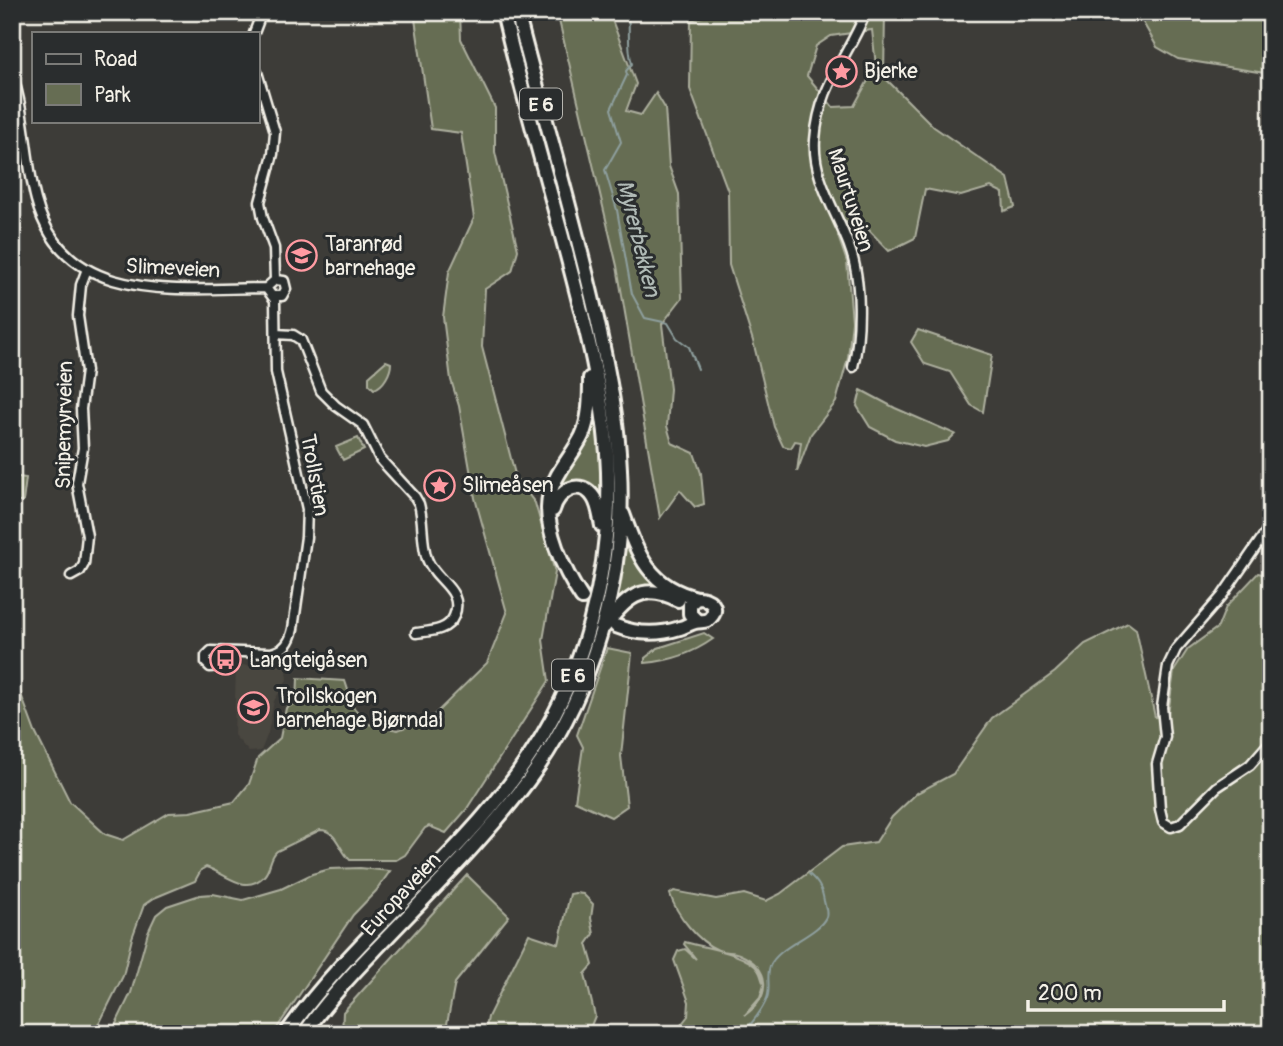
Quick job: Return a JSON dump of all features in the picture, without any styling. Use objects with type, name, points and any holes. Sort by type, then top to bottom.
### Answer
[{"type":"highway","name":"E 6","points":[[503,12],[590,345],[607,452],[606,544]]},
{"type":"highway","name":"E 6","points":[[517,12],[593,301],[614,410],[620,472],[620,506],[616,564],[601,630]]},
{"type":"highway","name":"E 6","points":[[582,598],[565,568],[547,511],[550,493],[583,433],[588,417],[590,345]]},
{"type":"highway","name":"E 6","points":[[550,524],[553,507],[559,495],[570,488],[581,488],[591,494],[596,502],[606,544]]},
{"type":"highway","name":"E 6","points":[[620,506],[636,549],[650,571],[693,610]]},
{"type":"highway","name":"Europaveien","points":[[286,1034],[328,980],[504,792],[532,752],[570,680],[594,607],[606,544]]},
{"type":"highway","name":"E 6","points":[[601,630],[626,601],[644,593],[667,595],[693,610]]},
{"type":"highway","points":[[616,626],[643,635],[677,629],[693,610]]},
{"type":"highway","name":"Europaveien","points":[[304,1034],[340,988],[484,835],[527,782],[575,701],[601,630]]},
{"type":"street","points":[[254,32],[262,12]]},
{"type":"street","name":"Maurtuveien","points":[[853,367],[858,333],[854,267],[849,244],[818,168],[815,141],[826,87],[866,12]]},
{"type":"street","name":"Slimeveien","points":[[12,75],[22,109],[33,186],[40,214],[56,242],[87,269],[107,280],[133,286],[267,288]]},
{"type":"street","points":[[259,79],[275,132],[274,154],[260,202],[274,248],[275,279],[267,288],[273,296],[280,296],[286,290],[284,281],[275,279]]},
{"type":"street","name":"Snipemyrveien","points":[[71,576],[84,564],[87,536],[77,483],[83,448],[81,416],[86,371],[78,316],[81,285],[87,269]]},
{"type":"street","name":"Trollstien","points":[[232,653],[271,653],[287,644],[293,629],[305,548],[306,502],[277,374],[273,296]]},
{"type":"street","points":[[276,334],[288,334],[300,340],[321,390],[363,425],[380,459],[410,490],[419,504],[427,560],[453,592],[457,603],[456,612],[448,625],[416,633]]},
{"type":"street","points":[[1271,525],[1222,596],[1176,649],[1168,666],[1162,707],[1165,737],[1157,764],[1163,822],[1171,827],[1180,824],[1217,787],[1250,765],[1271,741]]},
{"type":"shaded area","name":"Trollskogen barnehage Bjørndal","points":[[276,659],[286,666],[287,680],[274,701],[268,733],[261,751],[249,752],[234,735],[236,664],[255,667],[259,663]]},
{"type":"green space","points":[[414,12],[460,12],[461,39],[495,108],[495,152],[518,250],[512,271],[485,289],[482,347],[516,478],[535,503],[555,572],[543,640],[549,681],[466,810],[446,833],[429,826],[425,828],[405,855],[396,860],[350,860],[330,833],[320,830],[277,851],[264,876],[250,884],[242,884],[206,867],[195,881],[144,905],[132,938],[123,976],[94,1034],[12,1034],[12,670],[35,732],[70,802],[105,834],[123,840],[169,813],[190,812],[234,802],[249,784],[258,758],[280,738],[286,708],[297,702],[298,678],[345,681],[354,708],[368,724],[398,730],[432,717],[487,663],[507,613],[475,498],[459,406],[451,380],[443,317],[449,272],[474,218],[461,133],[431,129]]},
{"type":"green space","points":[[557,12],[609,12],[636,84],[626,111],[641,115],[656,93],[665,108],[669,166],[679,194],[682,298],[662,324],[670,389],[667,426],[672,443],[694,453],[701,473],[704,504],[695,507],[680,490],[660,518],[617,266]]},
{"type":"green space","points":[[717,12],[885,12],[884,77],[934,127],[1008,178],[1015,207],[1004,211],[1003,193],[991,187],[961,196],[925,189],[915,238],[889,251],[867,228],[845,222],[838,236],[847,262],[852,321],[848,358],[836,402],[811,434],[797,472],[801,442],[795,441],[791,448],[783,446],[774,427],[753,341],[729,265],[728,191],[690,89],[691,20]],"holes":[[[872,30],[876,66],[854,106],[833,107],[807,76],[816,46],[831,36]]]},
{"type":"green space","points":[[1137,12],[1271,12],[1271,74],[1178,59],[1157,47]]},
{"type":"green space","points":[[918,330],[992,355],[983,412],[971,405],[950,372],[925,364],[911,342]]},
{"type":"green space","points":[[386,361],[391,363],[388,374],[384,382],[374,389],[369,384],[369,376]]},
{"type":"green space","points":[[861,390],[955,434],[948,441],[924,447],[895,440],[870,427],[857,406]]},
{"type":"green space","points":[[594,400],[600,450],[601,505],[594,492],[555,495]]},
{"type":"green space","points":[[358,438],[364,450],[343,460],[336,447]]},
{"type":"green space","points":[[12,476],[26,478],[23,502],[12,502]]},
{"type":"green space","points":[[626,538],[656,587],[615,609]]},
{"type":"green space","points":[[1258,573],[1271,576],[1271,1034],[674,1034],[688,1016],[689,1002],[674,960],[678,951],[685,949],[696,959],[685,942],[719,950],[703,941],[689,927],[670,894],[674,891],[716,899],[744,894],[766,901],[780,894],[842,847],[876,842],[892,817],[917,793],[953,774],[992,718],[1055,672],[1085,644],[1128,623],[1136,629],[1155,717],[1168,715],[1174,671],[1188,649],[1218,627],[1226,607]],"holes":[[[723,951],[737,953],[750,960],[762,974],[764,985],[753,964]]]},
{"type":"green space","points":[[704,633],[713,639],[697,649],[664,661],[645,663],[645,658],[658,648]]},
{"type":"green space","points":[[607,648],[632,653],[621,756],[627,806],[611,817],[575,801],[583,747],[577,735]]},
{"type":"green space","points":[[330,869],[390,871],[376,891],[353,915],[273,1034],[111,1034],[131,993],[148,932],[156,915],[167,906],[200,895],[213,894],[243,900],[281,889],[312,874]]},
{"type":"green space","points":[[467,875],[509,916],[455,983],[445,1034],[342,1034],[343,1012]]},
{"type":"green space","points":[[570,894],[583,894],[593,904],[591,918],[594,934],[587,944],[593,965],[585,974],[595,1016],[590,1028],[591,1034],[485,1034],[488,1017],[529,934],[559,944]]},
{"type":"waterway","name":"Myrerbekken","points":[[628,12],[632,64],[626,71],[627,75],[611,109],[621,142],[605,170],[617,210],[632,294],[645,318],[668,323],[677,338],[689,347],[698,369]]},
{"type":"waterway","name":"Myrerbekken","points":[[743,1034],[765,1003],[769,990],[769,970],[774,959],[815,929],[826,917],[821,890],[809,874]]},
{"type":"place","name":"Bjerke","points":[[841,71]]},
{"type":"place","name":"Taranrød barnehage","points":[[302,256]]},
{"type":"place","name":"Slimeåsen","points":[[439,485]]},
{"type":"place","name":"Langteigåsen","points":[[226,660]]},
{"type":"place","name":"Trollskogen barnehage Bjørndal","points":[[253,708]]}]
